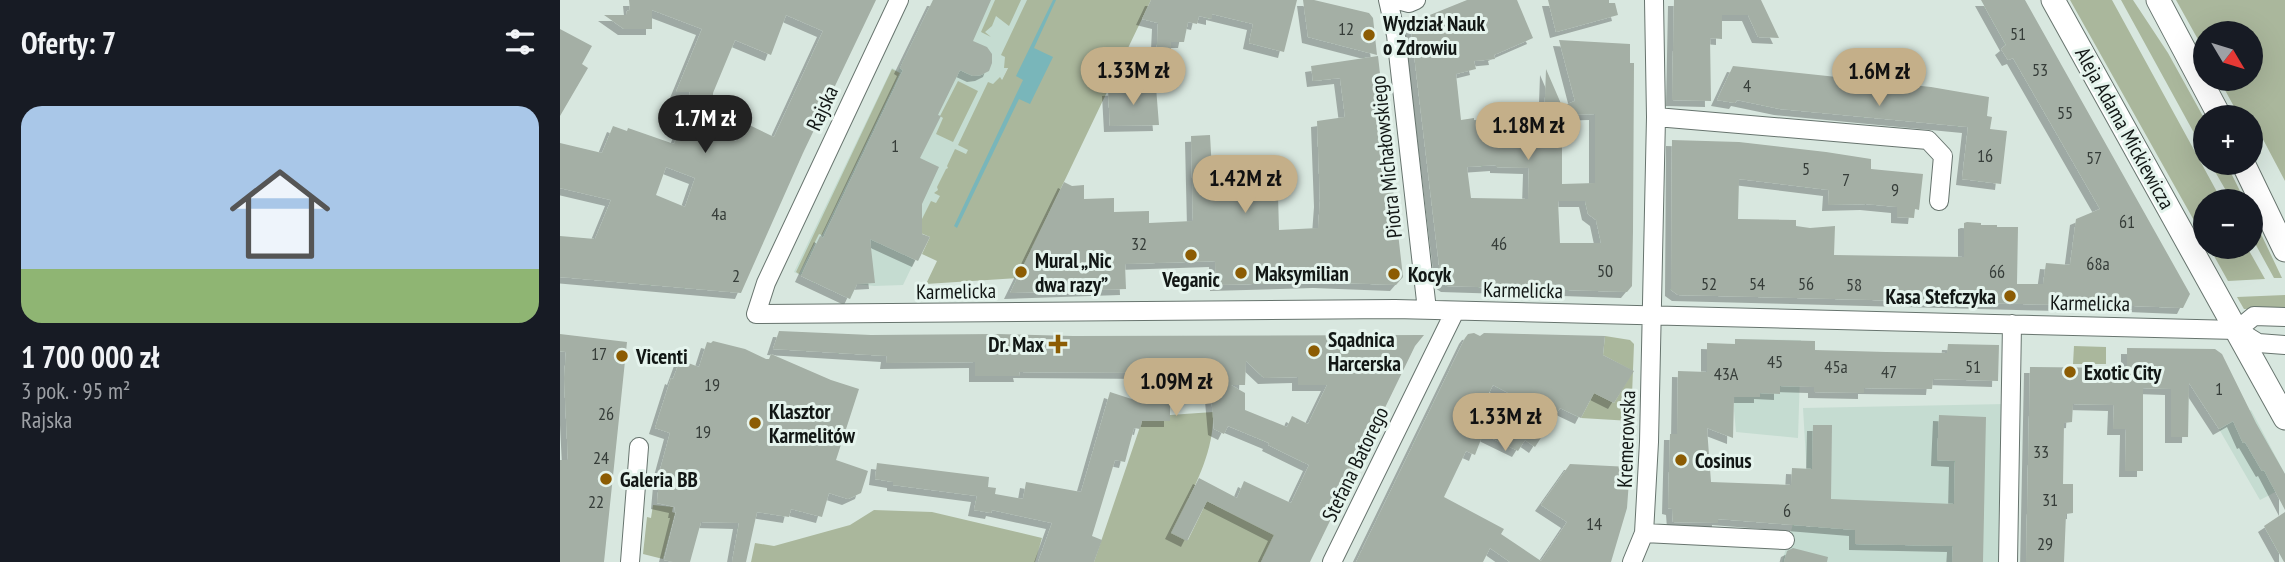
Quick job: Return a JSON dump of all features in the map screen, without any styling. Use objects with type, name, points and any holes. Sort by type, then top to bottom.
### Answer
[{"type":"main road","name":"Aleja Adama Mickiewicza","points":[[2053,0],[2285,418]]},
{"type":"main road","points":[[2158,0],[2214,105]]},
{"type":"main road","points":[[2248,175],[2285,250]]},
{"type":"street","name":"Rajska","points":[[756,314],[766,283],[899,0]]},
{"type":"street","name":"Piotra Michałowskiego","points":[[1388,0],[1395,35],[1427,310]]},
{"type":"street","points":[[1398,0],[1409,3],[1416,0]]},
{"type":"street","name":"Kremerowska","points":[[1632,562],[1644,533],[1653,315],[1656,117],[1654,0]]},
{"type":"street","points":[[1656,117],[1928,140],[1943,156],[1939,201]]},
{"type":"street","name":"Karmelicka","points":[[756,314],[1427,310],[2237,330],[2254,316],[2285,317]]},
{"type":"street","name":"Stefana Batorego","points":[[1332,562],[1455,311]]},
{"type":"street","points":[[2007,562],[2012,324]]},
{"type":"street","points":[[2237,330],[2258,343],[2285,345]]},
{"type":"street","points":[[630,562],[639,447]]},
{"type":"street","points":[[1644,533],[1785,540]]},
{"type":"shaded area","points":[[933,0],[1040,0],[928,236],[915,230],[904,254],[915,260],[903,285],[857,284],[850,299],[794,272],[892,68],[898,71]]},
{"type":"shaded area","points":[[995,0],[1021,0],[1009,26],[996,16],[992,26],[985,32],[991,37],[981,32]]},
{"type":"shaded area","points":[[1027,0],[1151,0],[1018,278],[926,284],[937,261],[922,254],[930,237],[916,231],[931,201],[936,203],[940,196],[934,193],[938,190],[955,149],[966,154],[968,150],[958,145],[988,82],[993,84],[1000,77],[1002,80],[1008,68],[1004,68],[1005,57],[1001,55]]},
{"type":"shaded area","points":[[2070,0],[2112,0],[2193,148],[2193,175],[2208,175],[2215,189],[2193,189],[2193,219]]},
{"type":"shaded area","points":[[2121,0],[2133,0],[2168,53],[2197,105],[2193,105],[2193,131]]},
{"type":"shaded area","points":[[2176,0],[2285,0],[2285,181],[2263,139],[2263,105],[2233,105],[2226,91],[2263,91],[2263,21],[2193,21],[2193,30]]},
{"type":"shaded area","points":[[892,69],[900,73],[822,235],[819,234],[799,274],[796,272]]},
{"type":"shaded area","points":[[958,81],[978,91],[953,142],[936,134],[943,118],[940,116]]},
{"type":"shaded area","points":[[2217,175],[2232,175],[2239,189],[2225,189]]},
{"type":"shaded area","points":[[2263,238],[2282,278],[2274,278],[2263,258]]},
{"type":"shaded area","points":[[2216,259],[2254,259],[2265,279],[2228,281]]},
{"type":"shaded area","points":[[2285,295],[2285,310],[2244,309],[2237,297]]},
{"type":"shaded area","points":[[1605,336],[1630,340],[1634,344],[1633,371],[1603,355]]},
{"type":"shaded area","points":[[1735,339],[1801,340],[1798,438],[1736,432]]},
{"type":"shaded area","points":[[2074,346],[2106,347],[2106,364],[2073,364]]},
{"type":"shaded area","points":[[1633,371],[1631,421],[1581,418],[1594,393],[1614,403]]},
{"type":"shaded area","points":[[2006,404],[2001,562],[1782,562],[1793,524],[1810,527],[1803,408]]},
{"type":"shaded area","points":[[2251,410],[2285,474],[2285,487],[2260,500],[2219,429]]},
{"type":"shaded area","points":[[1213,412],[1213,428],[1206,459],[1172,533],[1188,540],[1207,501],[1273,534],[1280,533],[1263,558],[1267,562],[1094,562],[1142,421],[1169,421],[1170,415]]},
{"type":"shaded area","points":[[653,505],[673,507],[672,512],[675,513],[663,559],[643,554],[647,517],[651,518]]},
{"type":"shaded area","points":[[874,510],[932,512],[1042,538],[1035,562],[751,562],[755,543],[774,546],[850,525]]},
{"type":"water","points":[[1053,0],[1056,0],[1034,48],[1053,57],[1030,104],[1019,99],[957,228],[954,226],[1023,80],[1016,76]]},
{"type":"building","points":[[629,0],[876,0],[803,153],[741,293],[560,277],[560,236],[595,239],[611,200],[560,188],[560,143],[602,153],[613,126],[627,131],[628,128],[674,144],[683,122],[736,141],[743,122],[774,137],[823,31],[786,15],[771,55],[735,40],[713,93],[713,109],[687,108],[690,92],[676,92],[702,29],[652,10],[652,29],[624,29],[604,15],[626,15],[630,10]],"holes":[[[666,167],[695,178],[685,207],[656,195]]]},
{"type":"building","points":[[933,0],[991,0],[973,41],[987,47],[992,54],[992,63],[989,71],[981,75],[973,76],[960,70],[920,158],[939,167],[922,204],[922,234],[930,237],[918,261],[870,239],[875,283],[857,284],[850,299],[801,276],[820,236],[823,238],[903,70],[900,68]]},
{"type":"building","points":[[1151,0],[1297,0],[1284,52],[1249,43],[1253,24],[1212,14],[1212,19],[1199,16],[1197,24],[1188,22],[1184,42],[1171,42],[1171,65],[1156,65],[1158,23],[1142,19]]},
{"type":"building","points":[[1303,0],[1314,0],[1369,13],[1373,18],[1377,55],[1308,37]]},
{"type":"building","points":[[1467,0],[1517,0],[1533,38],[1494,55],[1495,59],[1474,61],[1476,69],[1456,74],[1461,120],[1474,118],[1509,122],[1509,126],[1544,125],[1546,69],[1562,106],[1575,101],[1559,40],[1630,44],[1630,63],[1634,63],[1633,231],[1632,286],[1627,292],[1447,286],[1441,282],[1411,29],[1415,21]],"holes":[[[1595,114],[1595,183],[1562,184],[1562,115]],[[1496,165],[1529,168],[1528,199],[1471,198],[1467,167]],[[1558,201],[1585,201],[1588,214],[1596,220],[1601,243],[1560,243]]]},
{"type":"building","points":[[1548,0],[1609,0],[1609,3],[1615,3],[1618,15],[1556,32]]},
{"type":"building","points":[[1674,0],[1761,0],[1779,38],[1758,37],[1748,15],[1722,15],[1722,39],[1710,38],[1711,101],[1672,100]]},
{"type":"building","points":[[1981,0],[2025,0],[2190,294],[2183,308],[2110,305],[2110,301],[2066,300],[2065,305],[1678,295],[1671,290],[1672,140],[1739,142],[1826,152],[1871,159],[1871,169],[1923,174],[1919,210],[1915,209],[1914,218],[1897,217],[1897,207],[1866,204],[1828,205],[1829,190],[1739,179],[1738,219],[1796,220],[1796,226],[1810,228],[1835,226],[1834,255],[1964,257],[1964,223],[1967,222],[2018,227],[2017,284],[2043,284],[2046,263],[2070,265],[2076,219],[2100,209],[2013,58],[2008,60],[2001,49],[2006,45]]},
{"type":"building","points":[[560,29],[592,46],[582,64],[588,68],[560,116]]},
{"type":"building","points":[[1378,56],[1403,277],[1396,285],[1319,282],[1216,285],[1215,261],[1125,264],[1126,289],[1010,293],[1064,182],[1072,186],[1084,185],[1084,199],[1114,198],[1114,212],[1149,211],[1149,223],[1193,221],[1191,136],[1210,135],[1212,171],[1258,169],[1260,196],[1278,195],[1279,230],[1318,228],[1320,201],[1317,121],[1345,117],[1340,78],[1313,81],[1311,66]]},
{"type":"building","points":[[1733,66],[1931,87],[1989,97],[1987,116],[1992,117],[1990,129],[2007,131],[2001,184],[1962,179],[1968,127],[1780,109],[1737,100],[1735,103],[1717,100]]},
{"type":"building","points":[[1156,87],[1159,125],[1110,126],[1108,90]]},
{"type":"building","points":[[779,331],[871,335],[1424,335],[1415,346],[1310,562],[1261,562],[1274,535],[1207,501],[1187,541],[1171,533],[1199,478],[1237,498],[1244,481],[1291,503],[1309,465],[1268,445],[1269,443],[1228,426],[1224,434],[1214,429],[1209,373],[1170,374],[1170,421],[1142,421],[1140,429],[1134,428],[1125,462],[1115,460],[1092,536],[1102,540],[1094,562],[1038,562],[1052,523],[992,510],[991,513],[974,510],[977,496],[893,485],[893,482],[875,479],[877,463],[989,477],[988,487],[996,488],[995,494],[1023,499],[1026,482],[1081,492],[1110,392],[1147,404],[1156,373],[1019,372],[1020,376],[975,376],[975,362],[886,363],[887,356],[773,349]],"holes":[[[1246,361],[1264,378],[1298,377],[1298,385],[1327,385],[1308,424],[1292,416],[1287,427],[1245,410],[1245,393],[1231,385],[1245,385]]]},
{"type":"building","points":[[560,334],[627,342],[604,562],[560,562],[560,460],[568,460],[564,378],[566,352],[560,351]]},
{"type":"building","points":[[1468,334],[1605,336],[1603,355],[1634,371],[1614,403],[1594,393],[1581,418],[1560,408],[1535,447],[1525,440],[1518,451],[1483,434],[1475,455],[1466,451],[1444,497],[1504,529],[1501,534],[1541,561],[1567,522],[1541,505],[1570,464],[1630,467],[1627,508],[1611,562],[1510,562],[1490,548],[1483,562],[1356,562]],"holes":[[[1493,385],[1522,400],[1508,428],[1478,414]]]},
{"type":"building","points":[[1735,339],[1815,341],[1815,350],[1886,352],[1947,353],[1948,344],[1999,345],[1998,381],[1933,379],[1932,389],[1864,388],[1864,393],[1814,392],[1814,387],[1780,386],[1780,394],[1760,393],[1760,397],[1734,397],[1733,438],[1707,428],[1711,482],[1791,485],[1792,468],[1812,469],[1813,425],[1832,425],[1831,499],[1954,504],[1955,461],[1937,460],[1939,415],[1986,417],[1983,562],[1952,562],[1953,546],[1855,544],[1855,530],[1718,519],[1718,523],[1673,522],[1672,509],[1668,508],[1670,434],[1677,434],[1678,371],[1707,372],[1707,343],[1735,344]]},
{"type":"building","points":[[707,342],[745,349],[766,359],[769,359],[771,354],[859,389],[836,460],[868,471],[861,493],[848,499],[829,493],[822,517],[791,509],[789,517],[757,512],[746,562],[732,562],[739,523],[701,522],[690,562],[673,562],[664,560],[675,507],[657,503],[660,470],[670,433],[655,428],[671,378],[673,379],[680,360],[699,367]]},
{"type":"building","points":[[2127,348],[2215,349],[2222,354],[2285,474],[2285,510],[2264,470],[2262,471],[2245,442],[2243,443],[2233,421],[2219,429],[2189,383],[2188,437],[2171,437],[2171,389],[2143,388],[2143,471],[2125,471],[2126,429],[2113,429],[2114,405],[2073,404],[2072,422],[2064,423],[2063,484],[2073,484],[2073,513],[2066,514],[2064,562],[2026,562],[2030,367],[2127,368]]},
{"type":"building","points":[[2285,512],[2285,562],[2284,562],[2264,526]]},
{"type":"building","points":[[1793,548],[1828,557],[1827,562],[1784,562],[1787,551]]},
{"type":"place","name":"Wydział Nauk o Zdrowiu","points":[[1369,35]]},
{"type":"place","name":"Veganic","points":[[1191,255]]},
{"type":"place","name":"Mural „Nic dwa razy”","points":[[1021,272]]},
{"type":"place","name":"Maksymilian","points":[[1241,273]]},
{"type":"place","name":"Kocyk","points":[[1394,274]]},
{"type":"place","name":"Kasa Stefczyka","points":[[2010,296]]},
{"type":"place","name":"Dr. Max","points":[[1058,344]]},
{"type":"place","name":"Sqadnica Harcerska","points":[[1314,351]]},
{"type":"place","name":"Vicenti","points":[[622,356]]},
{"type":"place","name":"Exotic City","points":[[2070,372]]},
{"type":"place","name":"Klasztor Karmelitów","points":[[755,423]]},
{"type":"place","name":"Cosinus","points":[[1681,460]]},
{"type":"place","name":"Galeria BB","points":[[606,479]]}]
